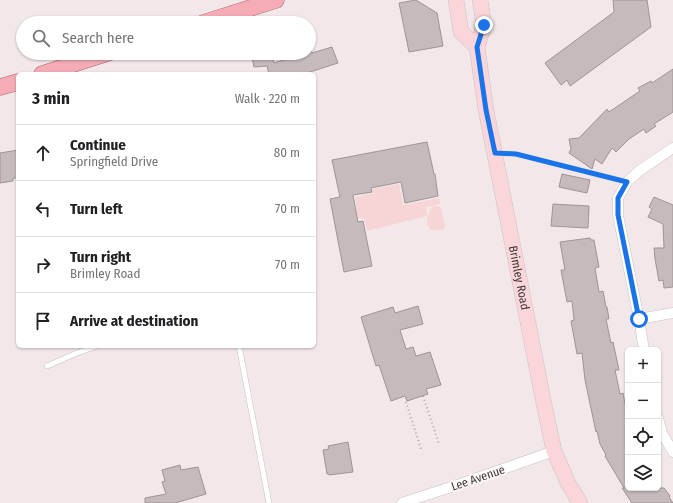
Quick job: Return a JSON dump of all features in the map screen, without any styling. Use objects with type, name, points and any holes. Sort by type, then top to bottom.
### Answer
[{"type":"main road","points":[[225,16],[276,0]]},
{"type":"main road","points":[[456,0],[461,32],[477,47]]},
{"type":"main road","name":"Brimley Road","points":[[480,0],[484,25],[477,47],[486,110],[545,409],[554,451],[568,483],[580,503]]},
{"type":"main road","points":[[48,72],[86,60]]},
{"type":"main road","points":[[0,87],[16,83]]},
{"type":"street","points":[[644,347],[618,215],[618,198],[627,182],[639,171],[673,148]]},
{"type":"street","points":[[639,319],[673,312]]},
{"type":"street","points":[[658,419],[662,433],[673,452]]},
{"type":"street","name":"Lee Avenue","points":[[402,503],[554,451]]},
{"type":"lane","points":[[47,366],[91,348]]},
{"type":"lane","points":[[239,348],[269,503]]},
{"type":"path","points":[[495,153],[516,154],[627,182]]},
{"type":"path","points":[[423,396],[439,444]]},
{"type":"path","points":[[406,402],[421,449]]},
{"type":"shaded area","points":[[399,184],[403,205],[439,198],[440,204],[426,207],[427,216],[367,231],[364,218],[358,218],[355,197],[373,193],[373,189]]},
{"type":"shaded area","points":[[436,206],[441,208],[445,228],[440,230],[429,228],[427,220],[428,214],[432,207]]},
{"type":"building","points":[[416,0],[437,13],[443,46],[409,52],[399,3]]},
{"type":"building","points":[[613,0],[647,0],[651,27],[570,86],[567,80],[561,85],[545,63],[614,12]]},
{"type":"building","points":[[332,47],[338,63],[310,72],[268,72],[267,66],[254,67],[252,60],[273,60],[274,63],[283,60],[316,60],[316,52]]},
{"type":"building","points":[[673,69],[673,112],[654,124],[656,126],[646,133],[644,129],[629,139],[616,152],[612,148],[602,164],[595,159],[592,169],[569,153],[571,149],[569,139],[579,138],[607,109],[609,112],[640,91],[638,88],[651,81],[652,83]]},
{"type":"building","points":[[427,142],[435,174],[438,196],[405,203],[401,182],[371,188],[372,192],[353,195],[358,222],[363,221],[372,266],[344,272],[330,199],[340,197],[332,160]]},
{"type":"building","points":[[16,150],[16,178],[13,178],[13,181],[0,183],[0,153]]},
{"type":"building","points":[[562,174],[590,180],[587,193],[559,187]]},
{"type":"building","points":[[654,197],[673,205],[673,287],[664,288],[663,280],[659,281],[654,248],[664,248],[663,224],[648,217],[652,209],[649,207]]},
{"type":"building","points":[[553,204],[589,206],[588,228],[551,226]]},
{"type":"building","points":[[590,238],[591,240],[594,240],[599,267],[595,268],[599,292],[603,291],[607,307],[609,319],[606,319],[619,370],[615,370],[620,394],[623,393],[625,403],[625,491],[661,491],[661,488],[664,488],[673,503],[632,503],[622,488],[624,488],[605,456],[606,455],[600,444],[597,431],[596,432],[585,380],[582,353],[577,354],[571,321],[574,320],[572,301],[567,302],[561,270],[565,270],[560,242]]},
{"type":"building","points":[[418,306],[423,324],[400,330],[406,349],[413,347],[416,356],[430,352],[441,385],[426,389],[428,394],[407,401],[405,396],[391,401],[379,365],[376,366],[361,317],[393,307],[395,313]]},
{"type":"building","points":[[348,442],[353,472],[327,474],[323,450],[329,449],[328,446]]},
{"type":"building","points":[[180,465],[181,470],[198,467],[206,494],[175,503],[145,503],[145,498],[166,494],[162,482],[165,481],[162,470]]},
{"type":"route","points":[[484,25],[477,47],[486,110],[495,153],[516,154],[627,182],[618,198],[618,215],[639,319]]}]
